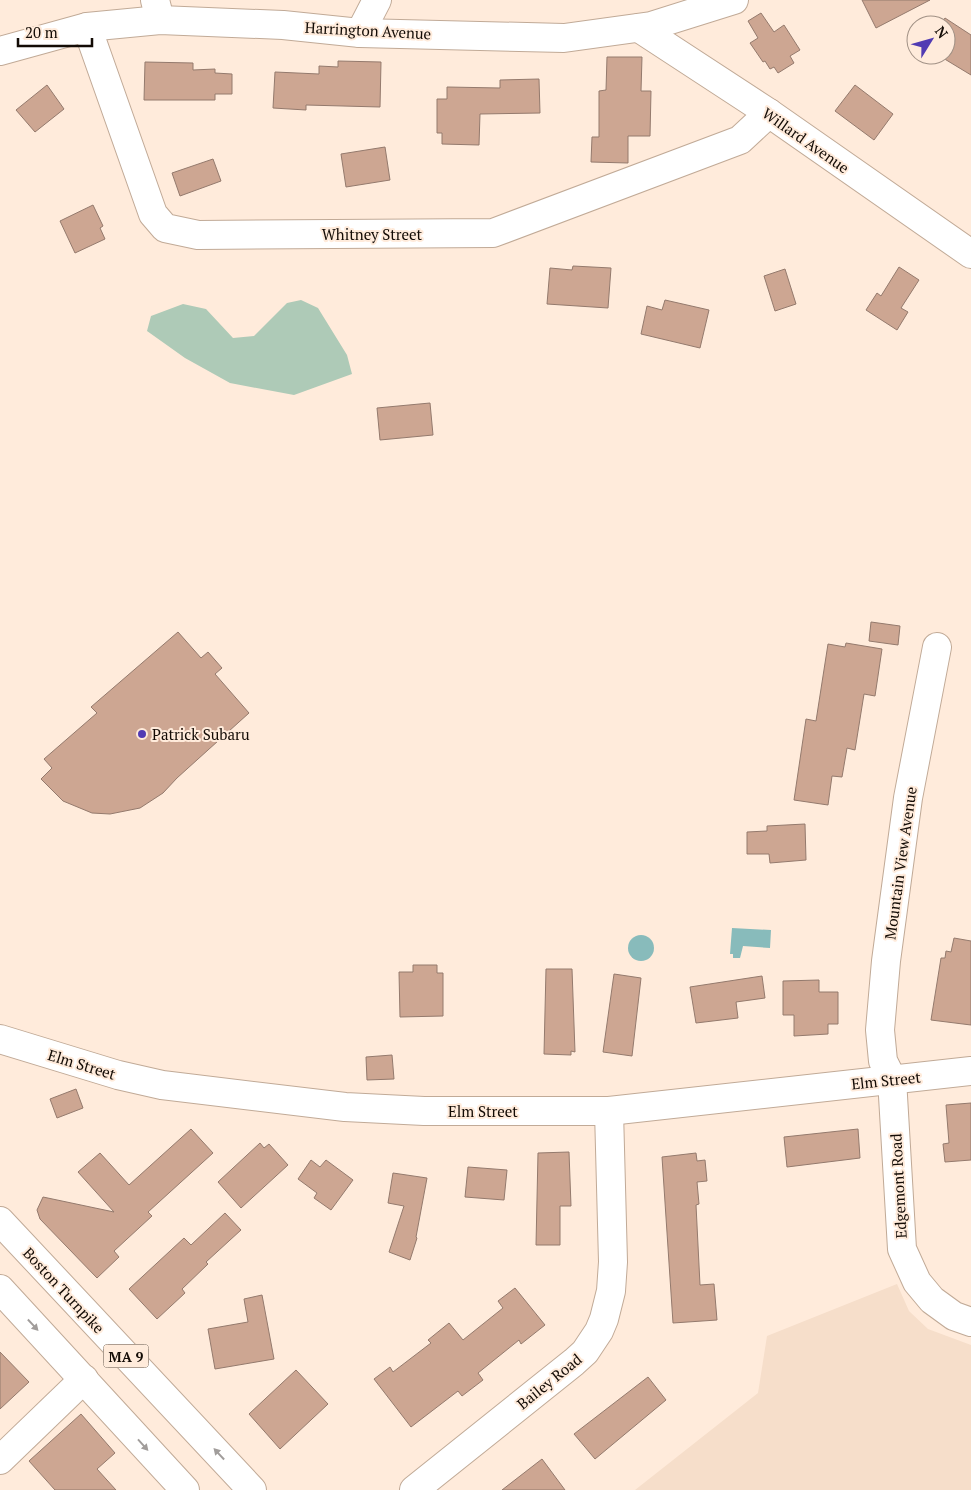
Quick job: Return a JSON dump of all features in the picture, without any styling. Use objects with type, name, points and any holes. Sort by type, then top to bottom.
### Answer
[{"type":"main road","points":[[360,33],[377,0]]},
{"type":"main road","name":"Harrington Avenue","points":[[0,51],[157,10],[360,33],[524,38],[593,35],[639,28],[685,17],[734,0]]},
{"type":"main road","name":"Whitney Street","points":[[87,27],[153,214],[165,228],[198,235],[492,233],[740,140],[769,114]]},
{"type":"main road","name":"Willard Avenue","points":[[639,28],[769,114],[971,254]]},
{"type":"main road","name":"Mountain View Avenue","points":[[892,1079],[883,1061],[880,1030],[886,961],[908,798],[937,647]]},
{"type":"main road","name":"Elm Street","points":[[0,1039],[145,1082],[299,1102],[424,1111],[609,1111],[971,1071]]},
{"type":"main road","name":"Edgemont Road","points":[[892,1079],[902,1249],[912,1271],[926,1294],[939,1306],[966,1317]]},
{"type":"main road","name":"Bailey Road","points":[[414,1490],[574,1362],[584,1352],[599,1331],[608,1306],[613,1262],[609,1111]]},
{"type":"main road","name":"Boston Turnpike","points":[[0,1221],[252,1490]]},
{"type":"main road","name":"MA 9","points":[[0,1289],[185,1490]]},
{"type":"main road","points":[[0,1460],[84,1379]]},
{"type":"shaded area","points":[[897,1284],[909,1311],[928,1329],[971,1345],[971,1490],[635,1490],[758,1393],[767,1336]]},
{"type":"green space","points":[[301,300],[318,308],[347,355],[352,374],[294,395],[230,383],[185,358],[147,331],[151,316],[183,304],[206,309],[233,338],[254,336],[287,303]]},
{"type":"water","points":[[732,928],[771,930],[770,948],[743,946],[740,958],[733,958],[733,954],[730,954]]},
{"type":"water","points":[[641,935],[650,939],[654,948],[650,957],[641,961],[632,957],[628,948],[632,939]]},
{"type":"building","points":[[862,0],[930,0],[876,28]]},
{"type":"building","points":[[761,13],[774,32],[784,25],[800,50],[790,56],[794,63],[778,73],[774,67],[770,69],[765,61],[763,62],[750,43],[758,38],[748,21]]},
{"type":"building","points":[[956,25],[971,35],[971,75],[954,65]]},
{"type":"building","points":[[607,57],[642,57],[641,91],[651,91],[650,136],[628,136],[628,163],[591,162],[592,137],[599,137],[599,91],[606,90]]},
{"type":"building","points":[[338,61],[381,62],[380,107],[306,105],[306,110],[273,108],[275,72],[319,74],[319,66],[338,67]]},
{"type":"building","points":[[145,62],[193,63],[193,70],[215,69],[215,73],[232,74],[232,94],[215,94],[215,100],[144,100]]},
{"type":"building","points":[[539,79],[540,113],[480,114],[479,145],[442,144],[442,133],[437,133],[437,99],[447,99],[447,87],[500,88],[500,80]]},
{"type":"building","points":[[47,85],[64,109],[35,132],[16,110]]},
{"type":"building","points":[[855,85],[893,114],[874,140],[835,111]]},
{"type":"building","points":[[385,147],[390,180],[346,187],[341,154]]},
{"type":"building","points":[[213,159],[221,181],[180,196],[172,173]]},
{"type":"building","points":[[93,205],[103,226],[100,228],[105,239],[75,253],[60,221]]},
{"type":"building","points":[[573,266],[611,268],[608,308],[547,304],[550,268],[572,270]]},
{"type":"building","points":[[899,267],[919,280],[901,308],[908,312],[897,330],[866,310],[877,293],[881,296]]},
{"type":"building","points":[[785,269],[796,304],[775,311],[764,276]]},
{"type":"building","points":[[665,300],[709,310],[700,348],[641,334],[647,306],[662,310]]},
{"type":"building","points":[[430,403],[433,435],[380,440],[377,408]]},
{"type":"building","points":[[871,622],[900,626],[898,645],[869,641]]},
{"type":"building","points":[[178,632],[201,658],[208,652],[222,668],[215,674],[249,713],[163,793],[140,808],[110,814],[92,813],[63,801],[41,779],[52,768],[44,759],[97,713],[91,707]]},
{"type":"building","points":[[846,643],[882,649],[875,696],[864,694],[855,750],[847,748],[842,777],[832,776],[828,805],[794,800],[806,719],[816,721],[828,644],[845,647]]},
{"type":"building","points":[[805,824],[806,860],[770,863],[769,854],[747,854],[747,832],[767,831],[767,826]]},
{"type":"building","points":[[954,938],[971,941],[971,1025],[931,1020],[941,958],[945,958],[946,951],[951,952]]},
{"type":"building","points":[[413,965],[437,965],[437,973],[443,973],[443,1016],[400,1017],[399,972],[413,972]]},
{"type":"building","points":[[546,969],[572,969],[575,1052],[571,1051],[571,1055],[544,1054]]},
{"type":"building","points":[[614,974],[641,978],[632,1056],[603,1052]]},
{"type":"building","points":[[762,976],[765,998],[736,1002],[738,1018],[696,1023],[690,987]]},
{"type":"building","points":[[819,980],[819,992],[838,992],[838,1024],[828,1024],[828,1034],[794,1036],[794,1015],[783,1015],[783,981]]},
{"type":"building","points":[[392,1055],[394,1079],[367,1080],[366,1057]]},
{"type":"building","points":[[76,1089],[83,1108],[57,1118],[50,1099]]},
{"type":"building","points":[[971,1103],[971,1160],[945,1162],[943,1144],[949,1143],[946,1105]]},
{"type":"building","points":[[191,1129],[213,1153],[148,1212],[152,1216],[114,1251],[119,1257],[97,1278],[40,1219],[37,1210],[43,1197],[114,1212],[78,1172],[100,1153],[129,1185]]},
{"type":"building","points":[[858,1129],[860,1158],[787,1167],[784,1137]]},
{"type":"building","points":[[260,1143],[264,1148],[269,1144],[288,1165],[241,1208],[218,1182]]},
{"type":"building","points":[[569,1152],[571,1206],[560,1206],[560,1245],[536,1245],[538,1153]]},
{"type":"building","points":[[696,1153],[697,1161],[705,1160],[707,1181],[697,1182],[699,1204],[696,1205],[700,1285],[714,1284],[717,1320],[673,1323],[662,1157]]},
{"type":"building","points":[[311,1160],[320,1167],[326,1160],[353,1180],[331,1210],[314,1198],[317,1193],[298,1179]]},
{"type":"building","points":[[468,1167],[507,1170],[504,1200],[465,1197]]},
{"type":"building","points":[[393,1173],[427,1178],[417,1238],[410,1260],[389,1252],[404,1206],[388,1203]]},
{"type":"building","points":[[225,1213],[241,1230],[206,1262],[208,1264],[182,1289],[185,1293],[157,1319],[129,1289],[184,1238],[191,1245]]},
{"type":"building","points":[[515,1288],[545,1325],[521,1344],[519,1340],[478,1373],[483,1380],[462,1396],[458,1391],[411,1427],[374,1379],[390,1367],[393,1372],[431,1343],[428,1340],[449,1323],[463,1340],[503,1308],[498,1301]]},
{"type":"building","points":[[262,1295],[274,1359],[215,1369],[208,1329],[248,1322],[244,1299]]},
{"type":"building","points":[[0,1352],[29,1382],[0,1409]]},
{"type":"building","points":[[296,1370],[328,1404],[280,1449],[249,1414]]},
{"type":"building","points":[[648,1377],[666,1400],[595,1459],[574,1434]]},
{"type":"building","points":[[81,1414],[115,1453],[97,1469],[116,1490],[55,1490],[29,1461]]},
{"type":"building","points":[[542,1459],[565,1490],[502,1490]]},
{"type":"place","name":"Patrick Subaru","points":[[142,734]]}]
